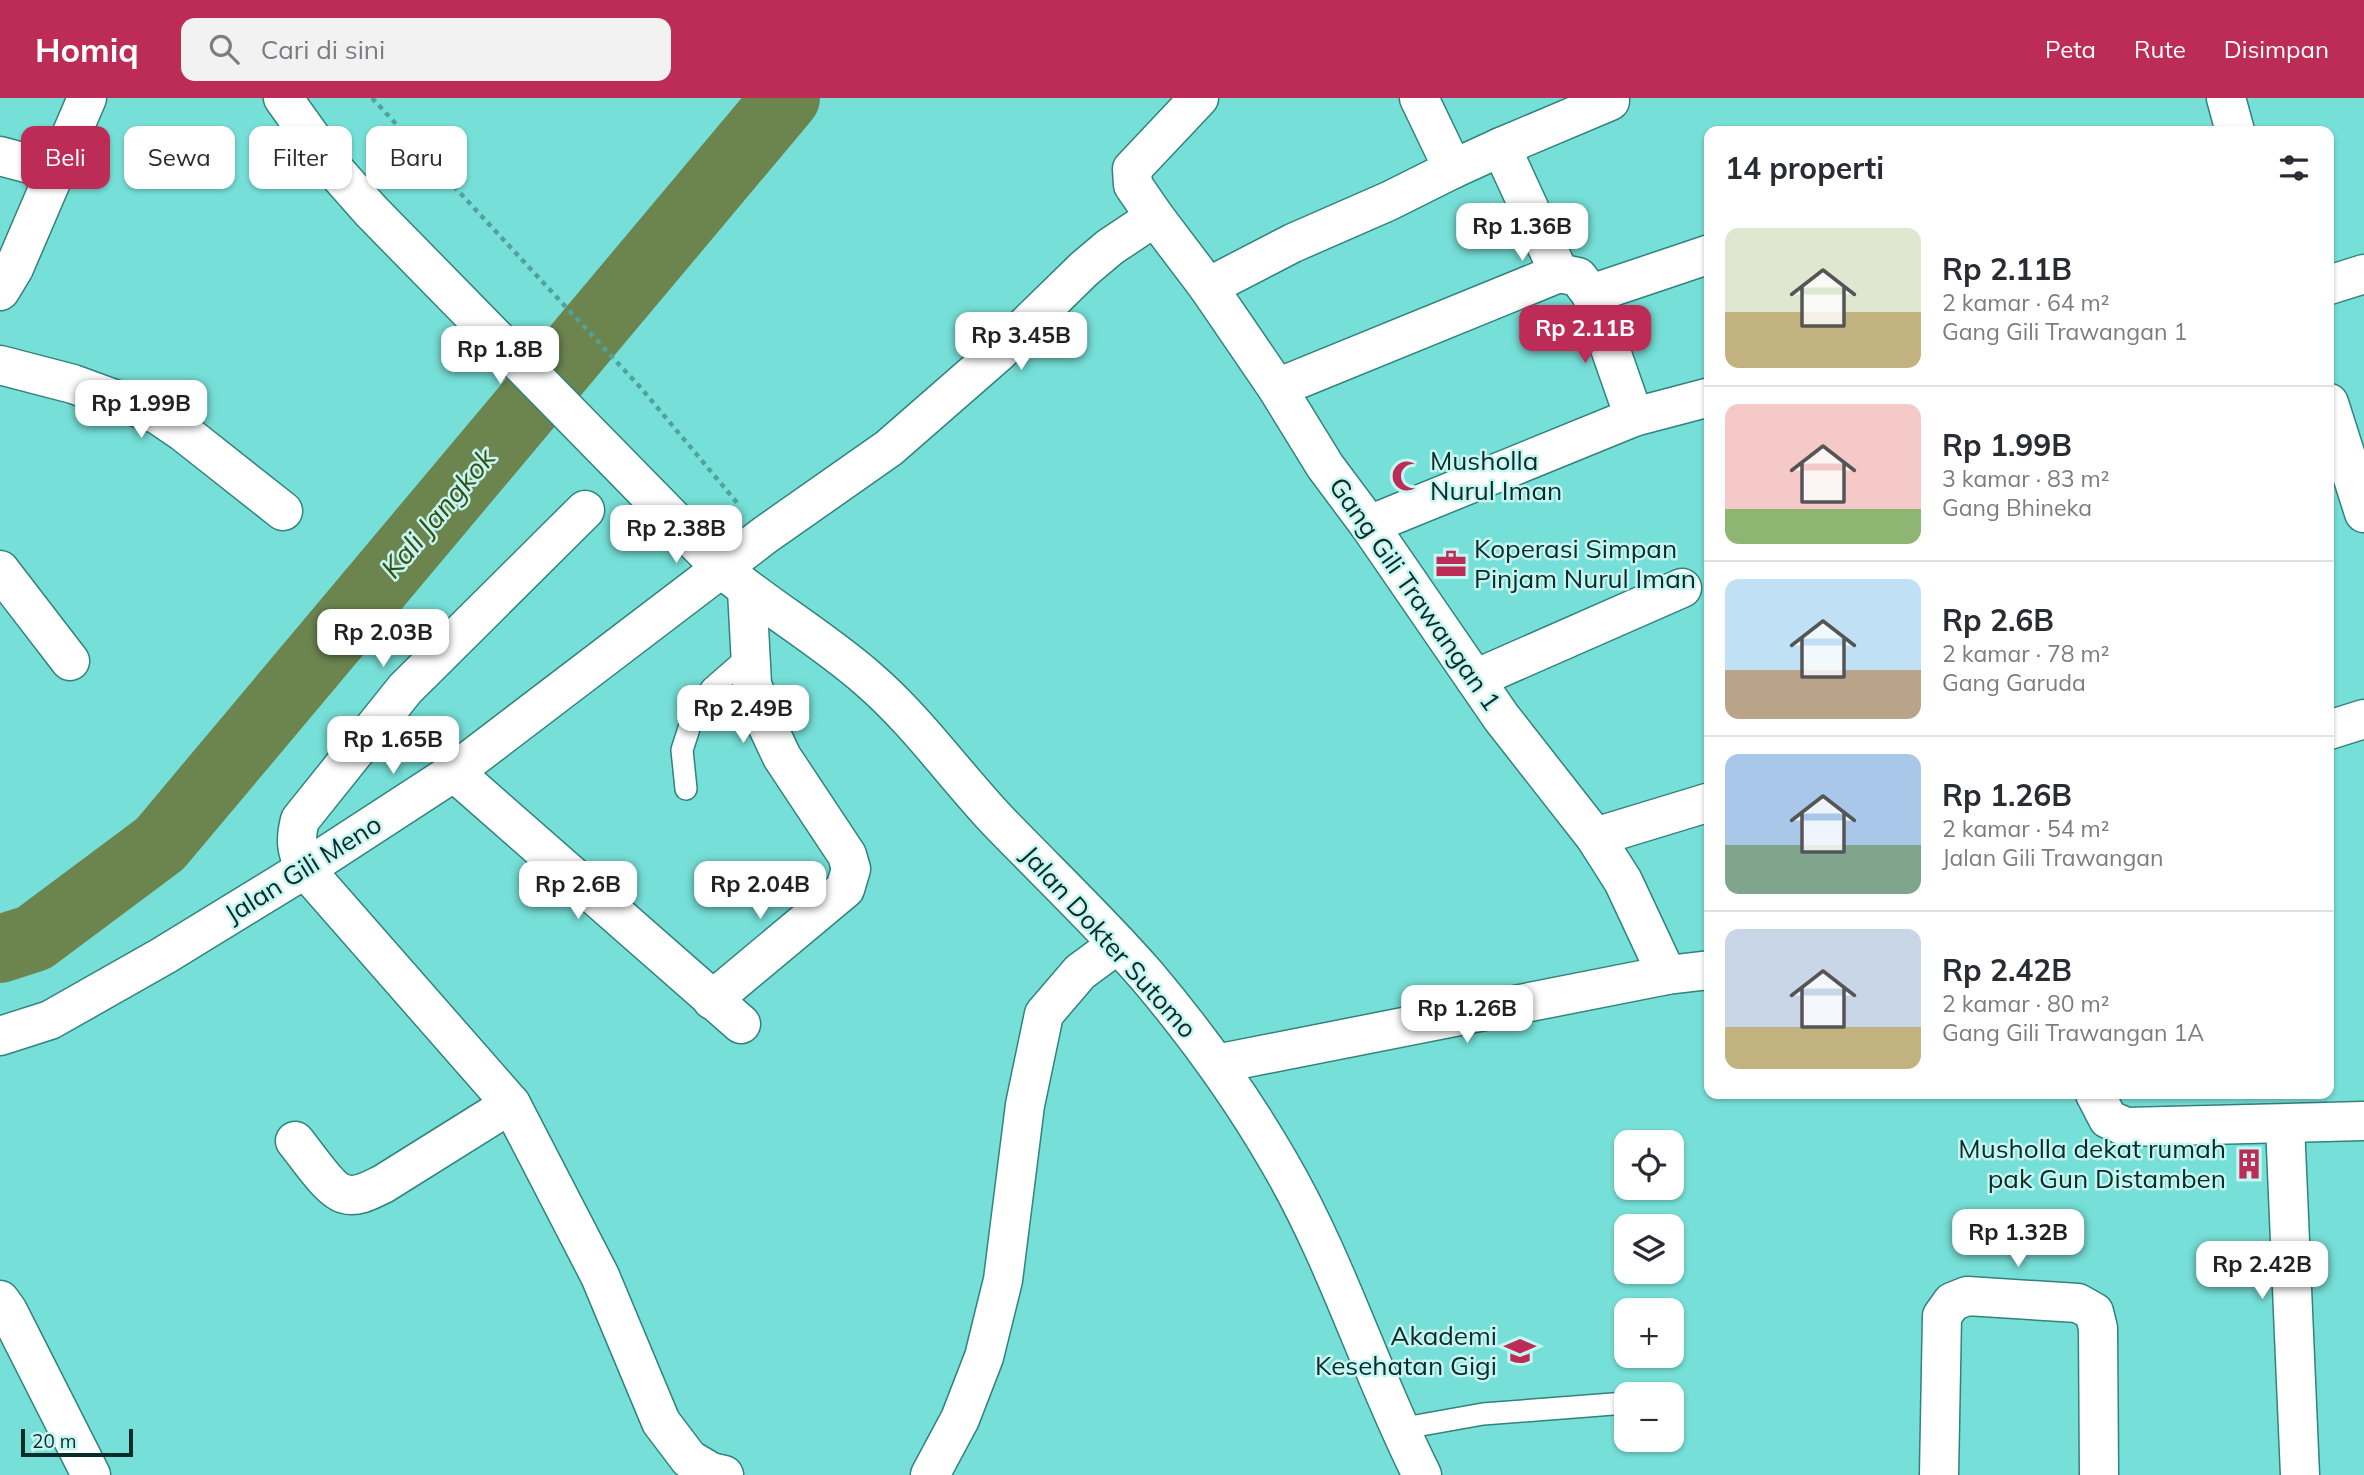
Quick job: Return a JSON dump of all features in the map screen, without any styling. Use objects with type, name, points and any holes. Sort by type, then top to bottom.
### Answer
[{"type":"street","points":[[75,126],[87,98]]},
{"type":"street","name":"Jalan Dokter Sutomo","points":[[283,98],[333,167],[371,211],[671,519],[735,579],[833,650],[890,699],[992,814],[1118,944],[1175,1010],[1216,1064],[1259,1129],[1306,1211],[1399,1429],[1422,1475]]},
{"type":"street","name":"Gang Gili Trawangan 1","points":[[1199,98],[1132,169],[1133,185],[1208,287],[1277,388],[1325,466],[1369,525],[1501,717],[1595,837],[1623,881],[1667,975]]},
{"type":"street","points":[[1419,98],[1453,169]]},
{"type":"street","points":[[2226,98],[2234,126]]},
{"type":"street","points":[[1208,287],[1293,243],[1501,147],[1610,101]]},
{"type":"street","points":[[1501,147],[1559,273]]},
{"type":"street","points":[[0,156],[21,162]]},
{"type":"street","points":[[0,291],[14,268],[48,189]]},
{"type":"street","name":"Jalan Gili Meno","points":[[0,1036],[50,1020],[69,1010],[305,869],[454,772],[735,579],[765,536],[889,448],[999,352],[1084,269],[1155,216]]},
{"type":"street","points":[[1591,294],[1704,256]]},
{"type":"street","points":[[1277,388],[1559,273],[1578,277],[1591,294],[1634,417]]},
{"type":"street","points":[[2334,283],[2364,274]]},
{"type":"street","points":[[0,365],[73,384],[158,415],[283,511]]},
{"type":"street","points":[[1369,525],[1634,417],[1704,399]]},
{"type":"street","points":[[2334,426],[2350,499]]},
{"type":"street","points":[[585,510],[405,689],[300,820],[296,837],[297,853],[305,869],[511,1104],[600,1276],[661,1422],[689,1459],[715,1474]]},
{"type":"street","points":[[0,569],[70,661]]},
{"type":"street","points":[[712,1000],[845,889],[850,869],[847,855],[782,757],[765,722],[752,684],[751,654],[735,579]]},
{"type":"street","points":[[1475,679],[1682,587]]},
{"type":"street","points":[[2334,728],[2364,719]]},
{"type":"street","points":[[454,772],[741,1024]]},
{"type":"street","points":[[1595,837],[1704,804]]},
{"type":"street","points":[[930,1475],[960,1419],[984,1357],[1003,1280],[1025,1105],[1044,1014],[1080,972],[1118,944]]},
{"type":"street","points":[[1216,1064],[1667,975],[1704,971]]},
{"type":"street","points":[[2098,1099],[2108,1119],[2126,1127],[2364,1121]]},
{"type":"street","points":[[295,1141],[336,1190],[347,1195],[361,1194],[383,1184],[511,1104]]},
{"type":"street","points":[[2285,1124],[2300,1475]]},
{"type":"street","points":[[1939,1475],[1942,1316],[1952,1302],[1966,1296],[2078,1303],[2094,1312],[2098,1328],[2099,1475]]},
{"type":"street","points":[[0,1300],[91,1475]]},
{"type":"lane","points":[[686,789],[682,750],[693,716],[712,688],[751,654]]},
{"type":"lane","points":[[1399,1429],[1483,1414],[1614,1403]]},
{"type":"path","points":[[373,98],[641,388],[765,536]]},
{"type":"waterway","name":"Kali Jangkok","points":[[0,949],[34,938],[160,844],[786,98]]},
{"type":"place","name":"Musholla Nurul Iman","points":[[1407,476]]},
{"type":"place","name":"Koperasi Simpan Pinjam Nurul Iman","points":[[1451,564]]},
{"type":"place","name":"Musholla dekat rumah pak Gun Distamben","points":[[2249,1164]]},
{"type":"place","name":"Akademi Kesehatan Gigi","points":[[1520,1351]]}]
